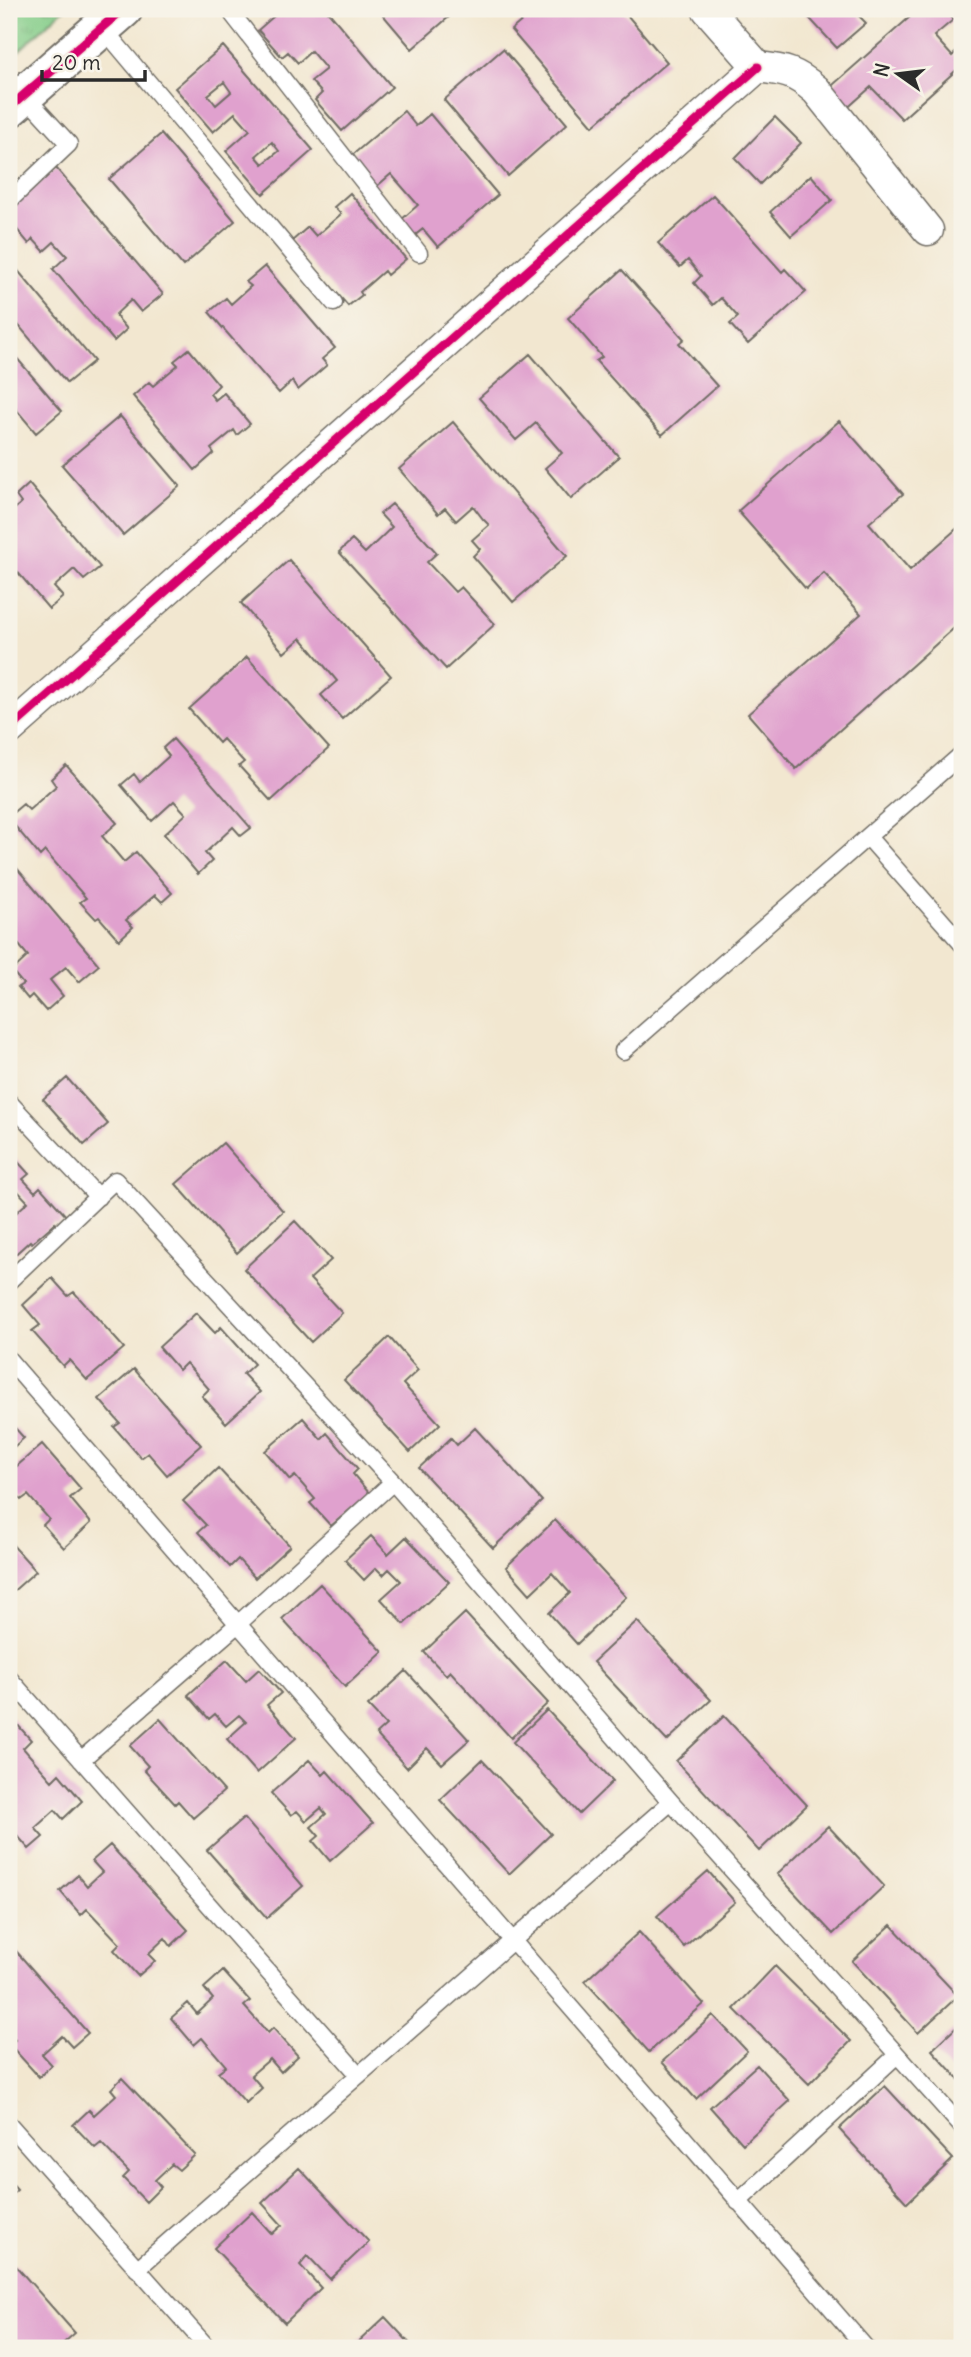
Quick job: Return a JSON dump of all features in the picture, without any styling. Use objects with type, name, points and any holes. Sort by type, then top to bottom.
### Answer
[{"type":"street","points":[[707,9],[758,67],[789,71],[816,90],[928,230]]},
{"type":"street","points":[[16,101],[113,18]]},
{"type":"street","points":[[9,730],[758,67]]},
{"type":"lane","points":[[239,9],[233,15],[419,253]]},
{"type":"lane","points":[[113,18],[334,303]]},
{"type":"lane","points":[[9,201],[69,144],[16,101]]},
{"type":"lane","points":[[623,1051],[962,754]]},
{"type":"lane","points":[[868,837],[962,944]]},
{"type":"lane","points":[[9,1102],[98,1196]]},
{"type":"lane","points":[[9,1281],[116,1180],[393,1482],[671,1802],[962,2127]]},
{"type":"lane","points":[[9,1360],[866,2348]]},
{"type":"lane","points":[[81,1760],[238,1624],[393,1482]]},
{"type":"lane","points":[[9,1678],[359,2075]]},
{"type":"lane","points":[[137,2269],[671,1802]]},
{"type":"lane","points":[[738,2202],[897,2055]]},
{"type":"lane","points":[[9,2124],[208,2348]]},
{"type":"green space","points":[[9,9],[64,9],[9,60]]},
{"type":"building","points":[[282,9],[326,9],[392,87],[342,131],[315,100],[322,93],[311,81],[326,69],[311,51],[298,63],[288,52],[282,57],[258,30]]},
{"type":"building","points":[[378,9],[458,9],[412,49]]},
{"type":"building","points":[[536,9],[622,9],[667,62],[593,126],[511,30]]},
{"type":"building","points":[[801,9],[867,9],[859,16],[866,23],[837,48]]},
{"type":"building","points":[[919,9],[943,9],[953,20],[934,36],[952,56],[962,47],[962,65],[902,119],[871,87],[844,111],[826,91]]},
{"type":"building","points":[[223,46],[313,150],[263,194],[226,151],[250,130],[235,113],[213,132],[175,88]],"holes":[[[224,82],[231,92],[216,105],[208,95]],[[272,142],[279,151],[263,164],[256,156]]]},
{"type":"building","points":[[503,49],[567,124],[508,176],[444,100]]},
{"type":"building","points":[[404,111],[416,126],[430,114],[498,195],[438,247],[423,229],[414,236],[401,220],[418,205],[391,174],[376,187],[350,157]]},
{"type":"building","points":[[775,117],[801,143],[760,184],[735,158]]},
{"type":"building","points":[[161,134],[235,221],[183,266],[109,179]]},
{"type":"building","points":[[56,168],[163,294],[141,312],[131,300],[115,315],[127,329],[114,341],[53,269],[67,256],[54,242],[44,251],[33,239],[29,244],[9,220],[9,209]]},
{"type":"building","points":[[811,175],[832,200],[791,236],[770,212]]},
{"type":"building","points":[[350,193],[406,259],[387,275],[384,271],[348,306],[292,241],[308,227],[316,236],[341,214],[334,207]]},
{"type":"building","points":[[713,195],[782,272],[785,269],[806,292],[748,344],[730,324],[738,317],[721,298],[713,305],[694,283],[701,276],[688,260],[680,267],[658,243]]},
{"type":"building","points":[[9,260],[94,361],[67,383],[9,314]]},
{"type":"building","points":[[265,266],[335,348],[322,359],[327,365],[298,390],[292,381],[279,393],[209,312],[226,298],[231,304],[251,286],[246,282]]},
{"type":"building","points":[[622,270],[684,339],[679,343],[717,386],[662,435],[596,361],[602,357],[568,318]]},
{"type":"building","points":[[9,349],[62,411],[36,433],[9,401]]},
{"type":"building","points":[[189,349],[219,385],[210,394],[215,400],[224,393],[250,424],[237,435],[234,430],[211,449],[214,453],[195,470],[133,396],[149,382],[153,386],[178,365],[174,361]]},
{"type":"building","points":[[530,354],[619,457],[571,499],[545,468],[562,453],[536,423],[516,440],[479,398]]},
{"type":"building","points":[[120,416],[180,486],[123,535],[62,465]]},
{"type":"building","points":[[839,421],[903,494],[869,523],[910,570],[962,524],[962,621],[796,769],[748,714],[861,614],[824,573],[806,589],[738,511]]},
{"type":"building","points":[[453,422],[567,556],[513,602],[473,556],[480,549],[472,540],[489,525],[473,506],[456,521],[445,508],[438,514],[399,469]]},
{"type":"building","points":[[29,484],[100,567],[84,580],[74,569],[54,587],[63,597],[49,609],[9,562],[9,514],[21,503],[16,496]]},
{"type":"building","points":[[392,504],[437,553],[427,562],[455,592],[461,587],[495,624],[446,669],[339,552],[352,540],[365,553],[392,527],[380,514]]},
{"type":"building","points":[[289,560],[391,676],[342,719],[321,695],[337,681],[301,638],[284,653],[241,603]]},
{"type":"building","points":[[247,657],[329,748],[271,801],[239,766],[244,762],[223,739],[219,743],[189,709]]},
{"type":"building","points":[[173,739],[251,828],[241,836],[233,827],[205,853],[212,861],[198,874],[164,834],[186,814],[174,801],[152,821],[121,785],[134,774],[140,782],[169,756],[163,748]]},
{"type":"building","points":[[66,765],[117,823],[102,836],[124,862],[136,852],[172,893],[162,902],[155,895],[126,920],[133,927],[119,940],[99,917],[96,919],[80,902],[86,898],[45,851],[40,856],[9,819],[23,804],[29,810],[56,786],[51,779]]},
{"type":"building","points":[[9,859],[99,965],[79,982],[66,967],[50,980],[63,996],[46,1011],[32,995],[28,999],[18,987],[23,984],[12,971],[28,956],[9,933]]},
{"type":"building","points":[[67,1078],[108,1124],[84,1145],[43,1099]]},
{"type":"building","points":[[223,1143],[283,1211],[237,1253],[176,1184]]},
{"type":"building","points":[[9,1152],[29,1174],[23,1179],[35,1192],[40,1187],[67,1217],[57,1226],[55,1223],[32,1243],[30,1241],[9,1260],[9,1219],[28,1202],[15,1188],[9,1193]]},
{"type":"building","points":[[295,1221],[331,1260],[310,1279],[342,1313],[311,1342],[244,1269]]},
{"type":"building","points":[[962,1229],[962,1264],[957,1245]]},
{"type":"building","points":[[52,1278],[68,1296],[74,1292],[124,1348],[87,1380],[69,1360],[63,1366],[32,1331],[40,1325],[23,1305]]},
{"type":"building","points":[[196,1313],[215,1333],[221,1327],[254,1364],[243,1374],[260,1392],[226,1423],[202,1396],[209,1389],[186,1363],[179,1370],[159,1347]]},
{"type":"building","points":[[389,1337],[418,1370],[403,1384],[440,1424],[410,1452],[344,1380]]},
{"type":"building","points":[[134,1369],[201,1445],[167,1475],[148,1453],[141,1458],[114,1427],[120,1423],[99,1399]]},
{"type":"building","points":[[303,1418],[321,1439],[327,1433],[358,1469],[353,1474],[369,1493],[331,1526],[310,1503],[315,1499],[295,1476],[290,1480],[265,1451]]},
{"type":"building","points":[[9,1426],[13,1430],[15,1428],[24,1438],[9,1451]]},
{"type":"building","points":[[475,1428],[542,1501],[493,1548],[419,1468],[451,1438],[457,1445]]},
{"type":"building","points":[[42,1444],[81,1489],[70,1498],[91,1523],[64,1548],[43,1525],[49,1519],[28,1495],[21,1500],[9,1486],[9,1473]]},
{"type":"building","points":[[218,1468],[290,1546],[255,1578],[238,1559],[230,1567],[198,1532],[206,1525],[183,1501]]},
{"type":"building","points":[[555,1520],[626,1597],[577,1644],[549,1613],[570,1593],[552,1573],[530,1594],[506,1567]]},
{"type":"building","points":[[371,1536],[388,1554],[406,1537],[449,1582],[404,1624],[381,1599],[401,1581],[389,1569],[383,1575],[376,1568],[364,1580],[345,1560]]},
{"type":"building","points":[[9,1541],[36,1571],[9,1595]]},
{"type":"building","points":[[320,1584],[383,1652],[345,1687],[282,1619]]},
{"type":"building","points":[[465,1613],[548,1703],[511,1738],[450,1671],[446,1675],[424,1652]]},
{"type":"building","points":[[637,1621],[711,1700],[667,1741],[593,1662]]},
{"type":"building","points":[[227,1660],[246,1681],[259,1669],[281,1693],[267,1705],[296,1738],[257,1773],[227,1739],[246,1722],[239,1715],[226,1726],[215,1714],[209,1719],[188,1695]]},
{"type":"building","points":[[406,1671],[469,1740],[442,1764],[427,1748],[407,1768],[376,1734],[386,1725],[368,1706]]},
{"type":"building","points":[[547,1710],[613,1781],[579,1814],[513,1742]]},
{"type":"building","points":[[9,1715],[31,1740],[23,1748],[52,1781],[59,1774],[82,1801],[63,1819],[55,1810],[35,1828],[43,1837],[29,1849],[9,1826]]},
{"type":"building","points":[[724,1716],[807,1805],[759,1851],[676,1761]]},
{"type":"building","points":[[160,1719],[224,1791],[193,1818],[178,1801],[175,1804],[144,1770],[148,1766],[130,1746]]},
{"type":"building","points":[[309,1760],[323,1775],[327,1771],[373,1823],[330,1861],[313,1841],[319,1836],[311,1827],[326,1814],[321,1808],[306,1821],[297,1811],[291,1815],[271,1793]]},
{"type":"building","points":[[482,1760],[551,1834],[509,1874],[440,1800]]},
{"type":"building","points":[[244,1818],[303,1886],[267,1918],[207,1850]]},
{"type":"building","points":[[828,1826],[884,1886],[833,1934],[777,1874]]},
{"type":"building","points":[[110,1845],[188,1930],[171,1946],[165,1938],[148,1954],[155,1961],[138,1976],[114,1950],[120,1944],[87,1909],[81,1915],[60,1891],[78,1875],[87,1886],[102,1872],[92,1861]]},
{"type":"building","points":[[708,1871],[735,1902],[684,1947],[657,1916]]},
{"type":"building","points":[[891,1925],[958,1996],[918,2033],[852,1961]]},
{"type":"building","points":[[639,1932],[704,2004],[649,2052],[585,1981]]},
{"type":"building","points":[[9,1943],[88,2033],[72,2047],[62,2036],[42,2054],[52,2065],[39,2077],[10,2045],[15,2040],[9,2032]]},
{"type":"building","points":[[775,1966],[851,2041],[809,2084],[734,2009]]},
{"type":"building","points":[[223,1971],[250,2001],[244,2006],[268,2033],[273,2028],[298,2056],[281,2072],[270,2059],[251,2075],[262,2088],[246,2103],[218,2072],[226,2066],[202,2038],[194,2045],[171,2018],[188,2003],[197,2014],[213,1999],[204,1988]]},
{"type":"building","points":[[713,2015],[747,2051],[696,2099],[662,2062]]},
{"type":"building","points":[[962,2022],[962,2083],[932,2050]]},
{"type":"building","points":[[757,2065],[790,2101],[743,2144],[710,2107]]},
{"type":"building","points":[[122,2078],[195,2155],[179,2170],[172,2164],[155,2180],[161,2187],[146,2202],[123,2178],[129,2172],[101,2143],[95,2148],[73,2125],[89,2110],[94,2115],[116,2095],[111,2089]]},
{"type":"building","points":[[885,2086],[953,2159],[907,2203],[839,2129]]},
{"type":"building","points":[[299,2168],[369,2242],[330,2279],[308,2256],[300,2265],[321,2288],[285,2323],[214,2248],[252,2212],[272,2234],[282,2225],[262,2203]]},
{"type":"building","points":[[9,2181],[17,2190],[9,2197]]},
{"type":"building","points":[[15,2265],[75,2333],[58,2348],[9,2348],[9,2271]]},
{"type":"building","points":[[385,2317],[414,2348],[354,2346]]},
{"type":"cycle path","points":[[9,108],[123,9]]},
{"type":"cycle path","points":[[9,730],[758,67]]}]
